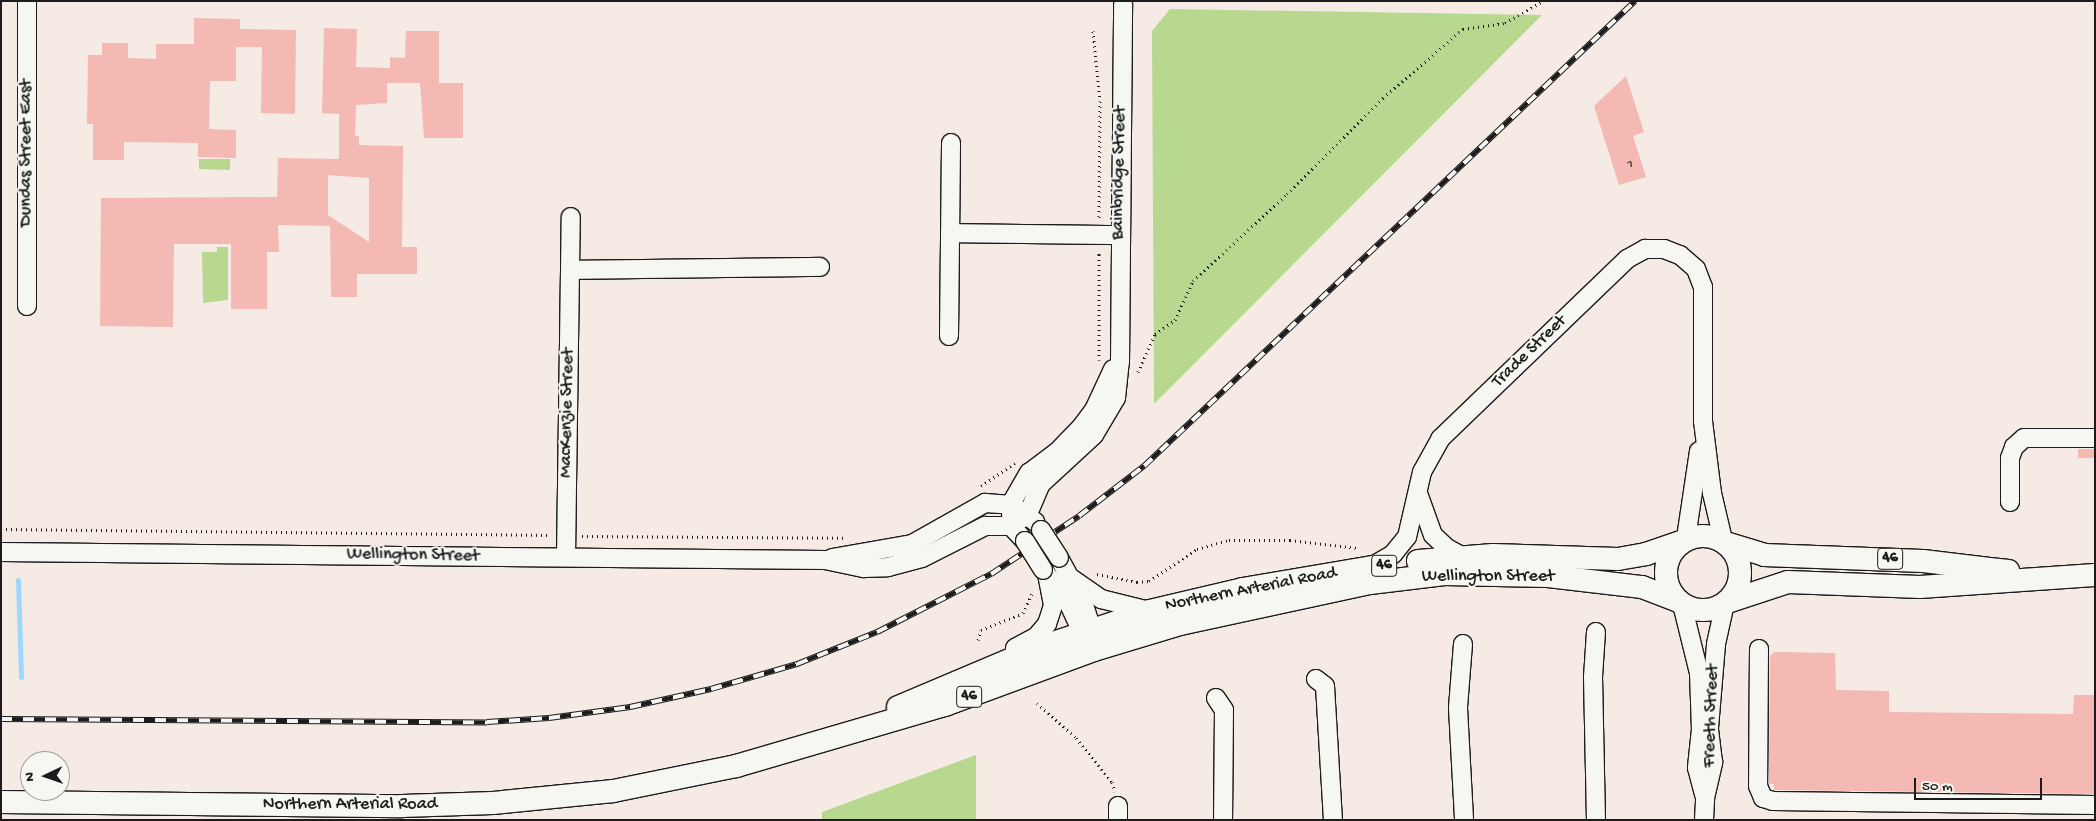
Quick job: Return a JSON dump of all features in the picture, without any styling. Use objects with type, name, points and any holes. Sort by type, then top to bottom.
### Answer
[{"type":"main road","name":"46","points":[[1684,540],[1706,534],[1764,555],[1923,561],[2052,576]]},
{"type":"main road","name":"Northern Arterial Road","points":[[1,802],[392,806],[493,803],[613,791],[736,766],[946,705],[1089,637],[1150,611],[1367,558],[1618,559],[1646,554],[1684,540]]},
{"type":"main road","points":[[1680,603],[1670,587],[1669,569],[1673,552],[1684,540]]},
{"type":"main road","points":[[1726,542],[1738,568],[1735,587],[1726,603]]},
{"type":"main road","name":"Wellington Street","points":[[1089,637],[1180,624],[1299,597],[1424,576],[1488,574],[1590,579],[1642,587],[1680,603]]},
{"type":"main road","name":"46","points":[[1680,603],[1704,611],[1788,582],[1920,587],[2052,576],[2095,575]]},
{"type":"main road","name":"Northern Arterial Road","points":[[842,734],[903,704],[1089,637]]},
{"type":"street","name":"Dundas Street East","points":[[27,1],[27,306]]},
{"type":"street","name":"Bainbridge Street","points":[[1028,514],[1041,484],[1080,452],[1110,414],[1118,386],[1120,342],[1122,2]]},
{"type":"street","points":[[949,336],[951,143]]},
{"type":"street","name":"MacKenzie Street","points":[[566,557],[571,216]]},
{"type":"street","points":[[950,233],[1120,235]]},
{"type":"street","name":"Trade Street","points":[[1367,558],[1385,560],[1404,543],[1413,522],[1418,493],[1428,458],[1440,439],[1627,259],[1645,249],[1675,252],[1696,269],[1703,287],[1703,421]]},
{"type":"street","points":[[570,270],[820,267]]},
{"type":"street","name":"Bainbridge Street","points":[[1012,505],[1029,473],[1069,441],[1094,410],[1108,384],[1120,342]]},
{"type":"street","points":[[1684,540],[1703,421]]},
{"type":"street","points":[[1703,421],[1712,493],[1726,542]]},
{"type":"street","points":[[2010,496],[2010,458],[2014,447],[2024,438],[2095,438]]},
{"type":"street","points":[[1418,493],[1433,535],[1447,548],[1463,557]]},
{"type":"street","name":"Wellington Street","points":[[825,560],[912,544],[985,503],[1012,505],[1028,514],[1041,530],[1072,578],[1089,637]]},
{"type":"street","points":[[1012,505],[1011,526],[1025,541],[1045,572],[1067,600],[1089,637]]},
{"type":"street","points":[[1011,526],[1028,514]]},
{"type":"street","name":"Wellington Street","points":[[1,552],[825,560],[864,568],[907,563],[938,551],[974,529],[995,525],[1011,526]]},
{"type":"street","points":[[903,704],[1036,636],[1047,624],[1053,605],[1045,572]]},
{"type":"street","points":[[1072,578],[1101,599],[1150,611]]},
{"type":"street","name":"Freeth Street","points":[[1680,603],[1699,673],[1701,729],[1697,768],[1705,798]]},
{"type":"street","name":"Freeth Street","points":[[1704,820],[1705,798],[1712,762],[1708,728],[1716,644],[1726,603]]},
{"type":"street","points":[[1596,632],[1593,677],[1596,820]]},
{"type":"street","points":[[1463,644],[1458,708],[1464,820]]},
{"type":"street","points":[[1758,649],[1758,786],[1763,798],[1773,801],[2095,805]]},
{"type":"street","points":[[1316,679],[1325,686],[1333,820]]},
{"type":"street","points":[[1216,698],[1224,710],[1223,820]]},
{"type":"path","points":[[1135,380],[1154,334],[1175,320],[1193,281],[1287,194],[1382,98],[1463,29],[1505,23],[1543,1]]},
{"type":"path","points":[[1093,31],[1100,101],[1099,363]]},
{"type":"path","points":[[979,488],[1018,461]]},
{"type":"path","points":[[1,529],[853,538]]},
{"type":"path","points":[[1090,571],[1111,579],[1143,582],[1157,577],[1197,550],[1229,540],[1290,540],[1367,558]]},
{"type":"path","points":[[978,640],[981,630],[1024,613],[1028,608],[1033,589]]},
{"type":"path","points":[[1038,702],[1076,738],[1112,782],[1118,813]]},
{"type":"green space","points":[[1170,9],[1542,15],[1154,404],[1152,31]]},
{"type":"green space","points":[[199,159],[230,159],[230,170],[199,169]]},
{"type":"green space","points":[[217,247],[228,247],[228,300],[203,303],[202,252],[217,252]]},
{"type":"green space","points":[[976,755],[976,820],[822,820],[822,812]]},
{"type":"building","points":[[194,18],[240,19],[240,29],[296,30],[295,114],[261,113],[262,47],[236,47],[236,81],[210,81],[209,129],[236,130],[236,158],[198,157],[198,143],[124,142],[124,160],[93,160],[93,124],[87,124],[88,55],[102,55],[102,43],[128,43],[128,58],[156,59],[156,44],[194,44]]},
{"type":"building","points":[[324,28],[357,29],[356,67],[390,68],[390,57],[405,58],[406,31],[439,31],[439,83],[463,83],[463,138],[424,138],[420,83],[387,83],[387,103],[356,105],[355,136],[359,136],[359,145],[403,146],[402,247],[417,247],[417,274],[357,274],[357,297],[331,297],[330,226],[278,225],[279,252],[267,252],[267,309],[231,309],[231,244],[174,244],[173,327],[100,326],[101,198],[277,197],[278,158],[339,159],[339,114],[322,113]],"holes":[[[328,175],[369,178],[369,242],[328,215]]]},
{"type":"building","points":[[1626,76],[1644,132],[1633,136],[1646,177],[1619,185],[1594,106]]},
{"type":"building","points":[[2078,449],[2095,449],[2095,458],[2078,458]]},
{"type":"building","points":[[1774,652],[1835,653],[1836,690],[1889,691],[1889,712],[2073,714],[2074,695],[2095,695],[2095,794],[1774,790],[1774,784],[1769,784],[1769,774],[1770,656]]},
{"type":"waterway","points":[[18,580],[21,677]]},
{"type":"railway","points":[[1,719],[487,722],[549,718],[630,707],[711,689],[797,664],[877,632],[991,574],[1079,516],[1144,466],[1635,1]]}]
